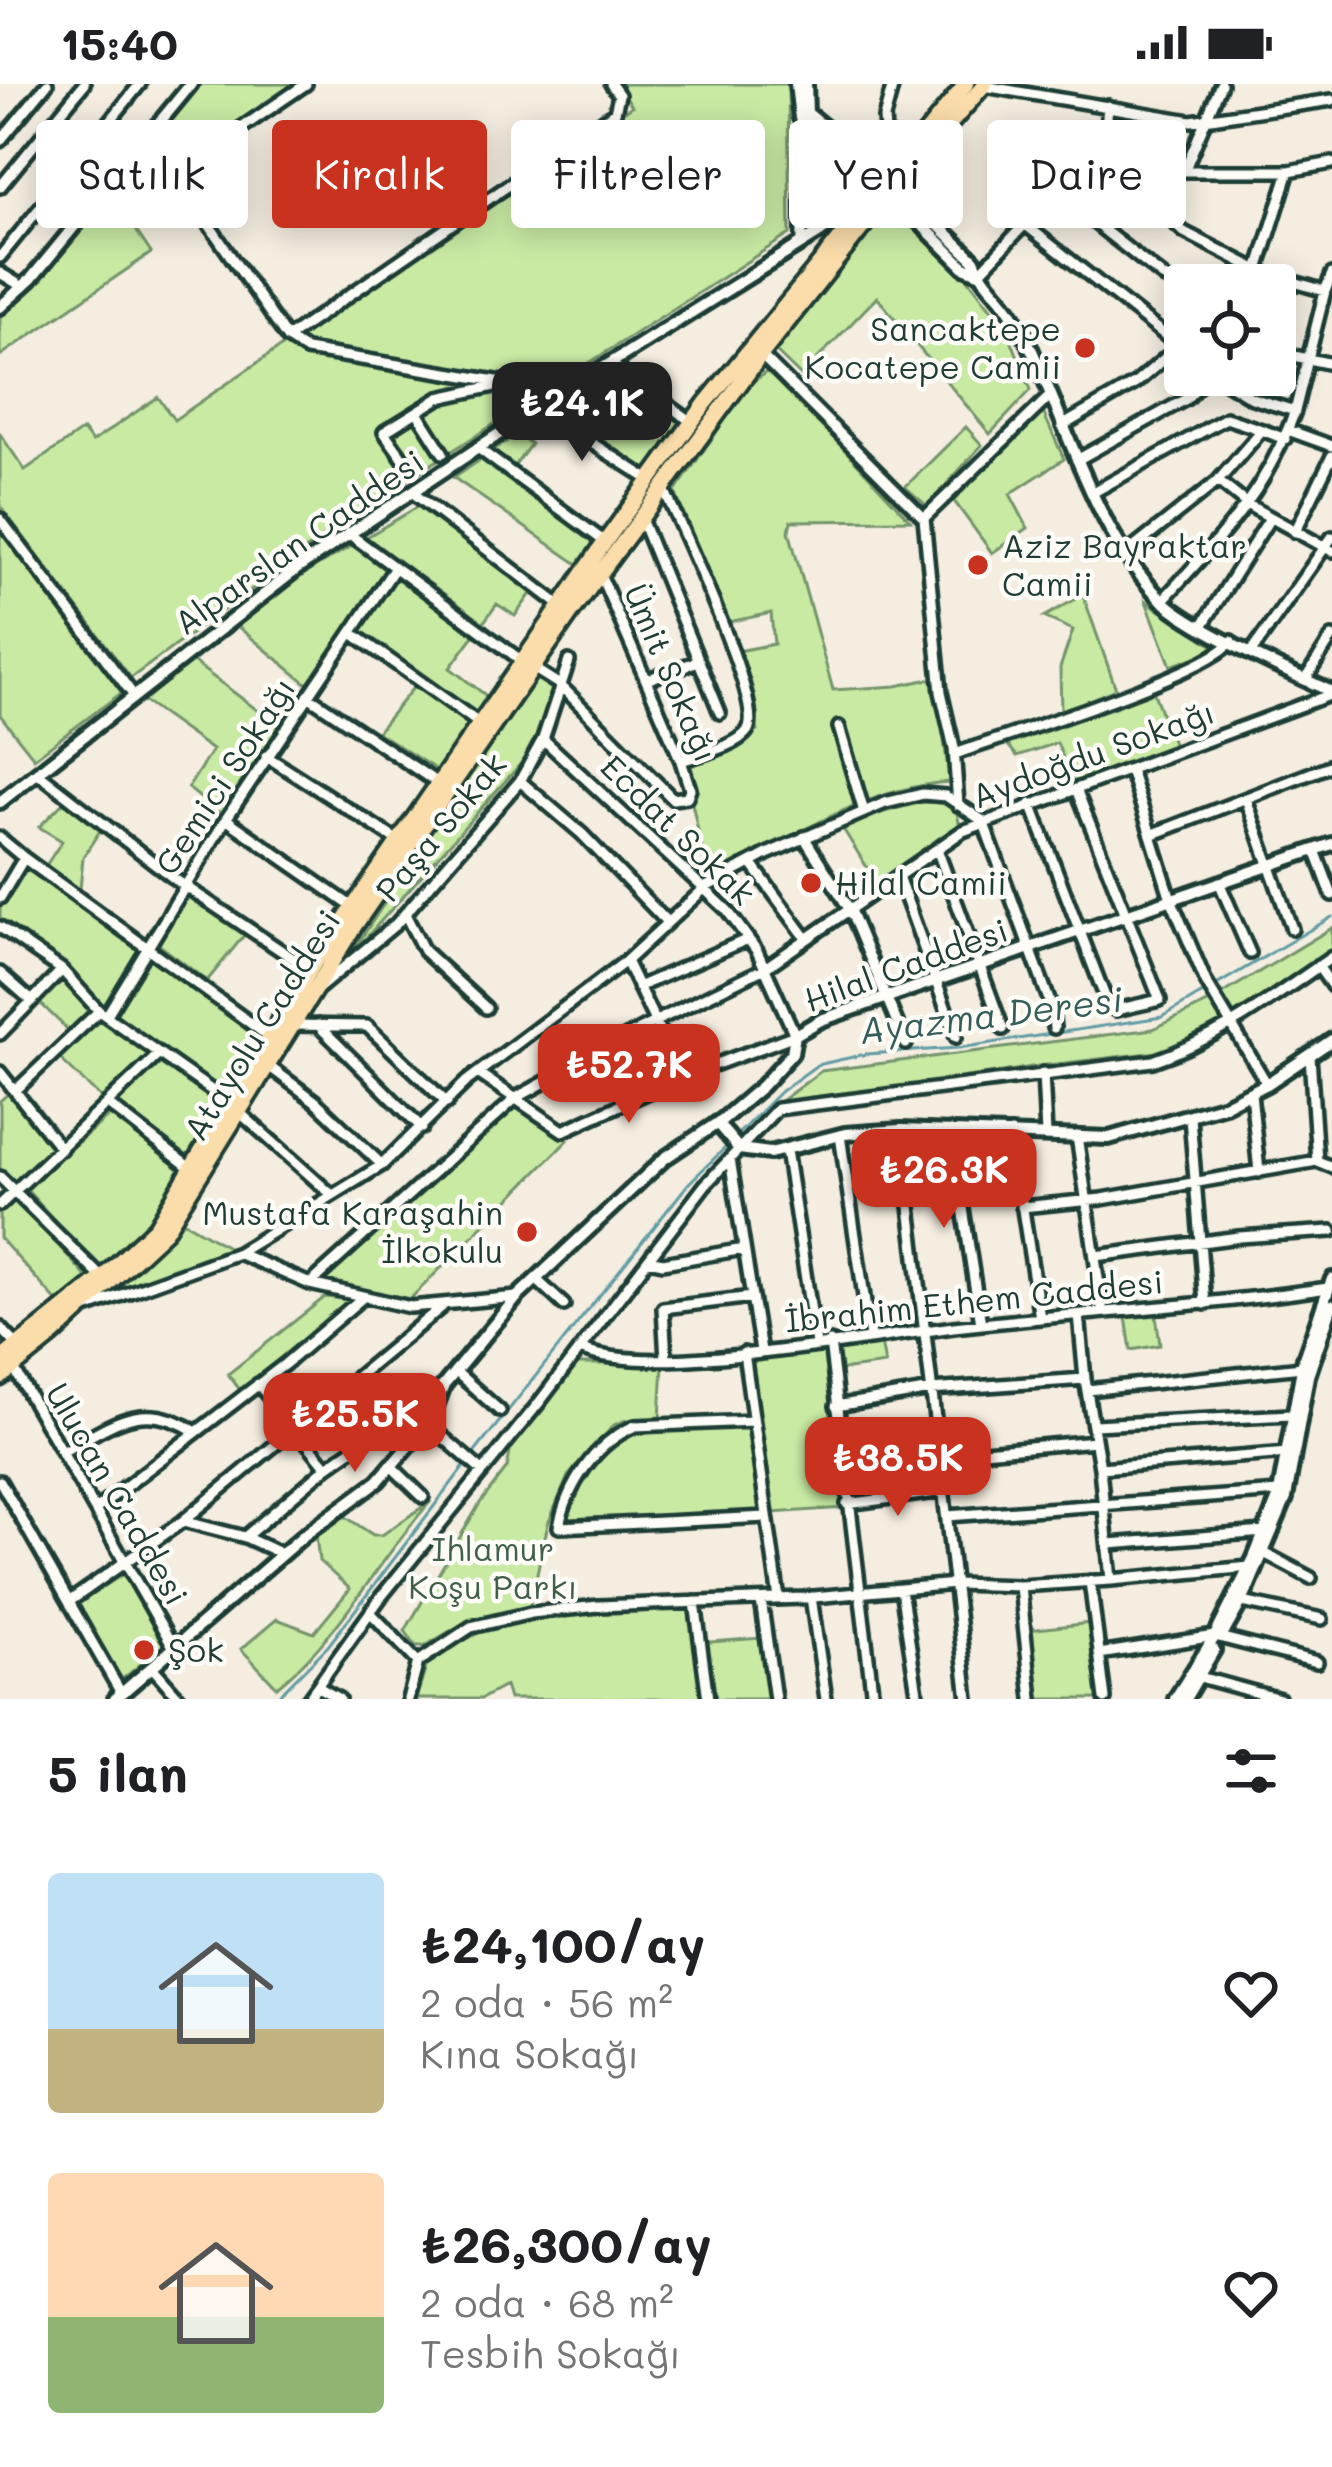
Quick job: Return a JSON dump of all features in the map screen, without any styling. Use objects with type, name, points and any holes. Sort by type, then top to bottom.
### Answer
[{"type":"main road","name":"Atayolu Caddesi","points":[[937,120],[966,84]]},
{"type":"main road","name":"Atayolu Caddesi","points":[[951,120],[985,85]]},
{"type":"main road","name":"Atayolu Caddesi","points":[[7,1364],[165,1231],[268,1036],[310,970],[480,724],[641,519],[692,422],[849,228]]},
{"type":"main road","name":"Atayolu Caddesi","points":[[0,1378],[17,1346],[75,1308],[155,1227],[190,1167],[266,1064],[605,542],[761,355],[857,228]]},
{"type":"street","points":[[1,140],[47,84]]},
{"type":"street","points":[[0,187],[84,84]]},
{"type":"street","points":[[0,256],[140,84]]},
{"type":"street","points":[[0,307],[23,287],[191,84]]},
{"type":"street","points":[[306,84],[174,174],[286,338],[306,350],[509,383],[557,398]]},
{"type":"street","points":[[286,338],[615,112],[619,95],[611,84]]},
{"type":"street","points":[[796,84],[808,120]]},
{"type":"street","points":[[802,243],[806,84]]},
{"type":"street","points":[[1186,166],[1221,84]]},
{"type":"street","points":[[884,120],[891,85]]},
{"type":"street","points":[[985,85],[1191,121],[1332,100]]},
{"type":"street","points":[[1107,120],[1108,106]]},
{"type":"street","points":[[1186,171],[1288,171],[1332,163]]},
{"type":"street","points":[[1260,264],[1288,171]]},
{"type":"street","name":"Alparslan Caddesi","points":[[0,802],[348,533],[826,228]]},
{"type":"street","points":[[938,228],[974,260],[1010,310],[1092,493],[1162,601],[1332,693]]},
{"type":"street","points":[[979,273],[1025,228]]},
{"type":"street","points":[[1030,228],[1164,334]]},
{"type":"street","points":[[1101,228],[1164,277]]},
{"type":"street","points":[[1180,228],[1246,264]]},
{"type":"street","points":[[820,232],[829,233],[835,243]]},
{"type":"street","points":[[0,273],[23,287]]},
{"type":"street","points":[[1162,601],[1248,506],[1287,435],[1332,275]]},
{"type":"street","points":[[1296,282],[1325,291]]},
{"type":"street","points":[[761,355],[924,518],[958,805]]},
{"type":"street","points":[[1296,358],[1332,364]]},
{"type":"street","points":[[1062,426],[1164,362]]},
{"type":"street","points":[[611,364],[692,422]]},
{"type":"street","points":[[409,467],[384,432],[439,398],[509,383]]},
{"type":"street","points":[[924,518],[1050,396]]},
{"type":"street","points":[[1077,460],[1189,396]]},
{"type":"street","points":[[1248,396],[1295,412]]},
{"type":"street","points":[[538,409],[657,483],[722,623],[751,722],[741,738],[681,761]]},
{"type":"street","points":[[417,412],[443,453]]},
{"type":"street","points":[[1092,493],[1226,418],[1332,446]]},
{"type":"street","points":[[1127,553],[1218,481],[1262,430]]},
{"type":"street","points":[[479,448],[605,542]]},
{"type":"street","points":[[1294,532],[1332,457]]},
{"type":"street","points":[[1218,481],[1248,506],[1328,549]]},
{"type":"street","points":[[413,493],[561,606]]},
{"type":"street","points":[[1202,626],[1270,518]]},
{"type":"street","points":[[0,519],[134,696]]},
{"type":"street","points":[[641,519],[719,713]]},
{"type":"street","points":[[348,533],[560,686]]},
{"type":"street","points":[[1252,651],[1328,549],[1332,537]]},
{"type":"street","name":"Gemici Sokağı","points":[[16,1090],[103,1013],[147,951],[266,756],[394,569]]},
{"type":"street","name":"Ümit Sokağı","points":[[560,686],[674,799],[684,800],[689,794],[681,761],[601,574]]},
{"type":"street","points":[[352,633],[480,724]]},
{"type":"street","points":[[1305,680],[1332,637]]},
{"type":"street","points":[[955,754],[1171,676],[1226,652],[1232,641]]},
{"type":"street","name":"Paşa Sokak","points":[[310,995],[366,952],[404,914],[520,781],[543,739],[569,661]]},
{"type":"street","points":[[646,680],[698,661]]},
{"type":"street","name":"Aydoğdu Sokağı","points":[[310,1284],[516,1098],[765,968],[982,821],[1332,693]]},
{"type":"street","points":[[308,696],[439,784]]},
{"type":"street","points":[[839,727],[864,812]]},
{"type":"street","name":"Ecdat Sokak","points":[[543,739],[706,887],[748,939],[795,1035]]},
{"type":"street","points":[[266,756],[400,842]]},
{"type":"street","points":[[1151,835],[1332,765]]},
{"type":"street","points":[[1130,770],[1171,899],[1206,982],[1267,1084]]},
{"type":"street","points":[[38,773],[186,886],[310,970]]},
{"type":"street","points":[[520,781],[582,834],[666,921]]},
{"type":"street","points":[[1031,804],[1077,932],[1111,1009],[1160,1000],[1076,789]]},
{"type":"street","points":[[75,1308],[238,1253],[382,1166],[478,1073],[626,962],[706,887],[804,837],[923,794],[946,796],[982,821],[1052,1008],[1054,1028]]},
{"type":"street","points":[[1246,799],[1292,929]]},
{"type":"street","points":[[226,819],[354,908]]},
{"type":"street","points":[[804,837],[850,910],[906,1044]]},
{"type":"street","points":[[0,838],[268,1036]]},
{"type":"street","name":"Hilal Caddesi","points":[[118,1696],[282,1554],[378,1481],[428,1424],[444,1385],[517,1297],[665,1158],[762,1086],[792,1053],[795,1035],[821,1020],[1332,844]]},
{"type":"street","points":[[937,849],[1004,1028]]},
{"type":"street","points":[[1315,850],[1332,895]]},
{"type":"street","points":[[0,898],[24,858]]},
{"type":"street","points":[[752,862],[807,939]]},
{"type":"street","points":[[899,878],[956,1036]]},
{"type":"street","points":[[1219,883],[1250,953]]},
{"type":"street","points":[[404,914],[424,950],[486,1008]]},
{"type":"street","points":[[0,927],[62,970],[103,1013],[233,1107],[331,1194]]},
{"type":"street","points":[[638,987],[748,939]]},
{"type":"street","points":[[308,1699],[473,1463],[580,1349],[733,1148],[777,1109],[1153,1061],[1186,1050],[1232,1024],[1332,957]]},
{"type":"street","points":[[626,962],[682,1077]]},
{"type":"street","points":[[1318,966],[1332,986]]},
{"type":"street","points":[[2,1026],[62,970]]},
{"type":"street","points":[[0,973],[32,1001]]},
{"type":"street","points":[[318,1024],[422,1128]]},
{"type":"street","points":[[290,1025],[367,1026],[447,1103]]},
{"type":"street","points":[[478,1073],[563,1131],[682,1077],[795,1035]]},
{"type":"street","points":[[733,1148],[770,1154],[840,1135],[901,1130],[1108,1138],[1190,1117],[1251,1093],[1332,1040]]},
{"type":"street","points":[[0,1205],[159,1054]]},
{"type":"street","points":[[1310,1056],[1317,1161]]},
{"type":"street","points":[[266,1064],[315,1101],[382,1166]]},
{"type":"street","points":[[0,1072],[61,1149]]},
{"type":"street","points":[[1043,1073],[1046,1135]]},
{"type":"street","points":[[1251,1093],[1259,1172]]},
{"type":"street","points":[[109,1105],[190,1167]]},
{"type":"street","points":[[1190,1117],[1205,1304]]},
{"type":"street","points":[[717,1123],[733,1148],[761,1351]]},
{"type":"street","points":[[901,1130],[968,1699]]},
{"type":"street","points":[[951,1131],[981,1324]]},
{"type":"street","points":[[1011,1133],[1040,1318]]},
{"type":"street","points":[[840,1135],[870,1337]]},
{"type":"street","points":[[1077,1136],[1103,1312]]},
{"type":"street","points":[[786,1150],[816,1344]]},
{"type":"street","points":[[1022,1207],[1317,1161],[1332,1167]]},
{"type":"street","points":[[0,1177],[102,1278]]},
{"type":"street","points":[[1096,1256],[1332,1231]]},
{"type":"street","points":[[648,1260],[663,1263],[744,1249]]},
{"type":"street","points":[[238,1253],[310,1284],[410,1306],[517,1297]]},
{"type":"street","points":[[538,1281],[564,1305]]},
{"type":"street","points":[[1175,1699],[1218,1637],[1264,1553],[1286,1498],[1302,1367],[1331,1284]]},
{"type":"street","name":"İbrahim Ethem Caddesi","points":[[580,1349],[624,1358],[744,1353],[924,1330],[1205,1304],[1331,1284]]},
{"type":"street","points":[[95,1510],[364,1296]]},
{"type":"street","points":[[666,1359],[663,1308],[752,1298]]},
{"type":"street","points":[[70,1601],[183,1521],[446,1304]]},
{"type":"street","points":[[1237,1601],[1279,1492],[1295,1416],[1332,1304]]},
{"type":"street","points":[[1079,1315],[1111,1580]]},
{"type":"street","points":[[0,1327],[17,1346]]},
{"type":"street","points":[[830,1342],[873,1699]]},
{"type":"street","points":[[744,1353],[779,1599]]},
{"type":"street","name":"Ulucan Caddesi","points":[[7,1364],[174,1648]]},
{"type":"street","points":[[836,1406],[932,1390],[1302,1367]]},
{"type":"street","points":[[455,1371],[500,1412]]},
{"type":"street","points":[[259,1384],[328,1468]]},
{"type":"street","points":[[245,1538],[328,1468],[444,1385]]},
{"type":"street","points":[[62,1452],[138,1416],[160,1414],[196,1432]]},
{"type":"street","points":[[1094,1426],[1295,1416]]},
{"type":"street","points":[[753,1421],[635,1426],[620,1432],[576,1478],[559,1527],[767,1517]]},
{"type":"street","points":[[428,1424],[473,1463]]},
{"type":"street","points":[[939,1455],[1095,1441]]},
{"type":"street","points":[[1100,1468],[1288,1454]]},
{"type":"street","points":[[392,1466],[423,1497]]},
{"type":"street","points":[[0,1480],[4,1495],[70,1601],[118,1696]]},
{"type":"street","points":[[847,1504],[944,1490]]},
{"type":"street","points":[[946,1516],[1279,1492]]},
{"type":"street","points":[[183,1521],[282,1554]]},
{"type":"street","points":[[1109,1544],[1264,1532]]},
{"type":"street","points":[[1264,1553],[1311,1578]]},
{"type":"street","points":[[407,1699],[418,1662],[471,1627],[531,1613],[955,1584],[1020,1586],[1250,1567]]},
{"type":"street","points":[[1090,1581],[1105,1699]]},
{"type":"street","points":[[1020,1586],[1032,1699]]},
{"type":"street","points":[[902,1589],[918,1699]]},
{"type":"street","points":[[811,1597],[826,1699]]},
{"type":"street","points":[[761,1600],[775,1699]]},
{"type":"street","points":[[1237,1601],[1322,1619]]},
{"type":"street","points":[[695,1602],[708,1699]]},
{"type":"street","points":[[370,1612],[418,1662]]},
{"type":"street","points":[[1099,1654],[1218,1637],[1317,1662]]},
{"type":"street","points":[[152,1667],[180,1699]]},
{"type":"street","points":[[1185,1699],[1194,1676]]},
{"type":"street","points":[[1194,1676],[1280,1699]]},
{"type":"street","points":[[318,1687],[339,1699]]},
{"type":"green space","points":[[198,84],[295,84],[243,120],[168,120]]},
{"type":"green space","points":[[618,84],[788,84],[790,234],[354,514],[131,678],[0,506],[0,434],[25,470],[83,430],[92,442],[158,397],[174,420],[454,228],[487,228],[487,205],[511,189],[511,228],[765,228],[765,120],[612,120],[632,106]]},
{"type":"green space","points":[[79,228],[134,228],[151,253],[0,356],[0,315],[25,294]]},
{"type":"green space","points":[[872,228],[924,228],[1007,329],[1031,390],[990,434],[877,297],[801,376],[771,347]]},
{"type":"green space","points":[[770,369],[910,520],[791,521],[789,531],[833,690],[935,678],[950,782],[918,786],[855,805],[709,881],[683,762],[758,731],[738,651],[774,644],[771,613],[729,622],[675,492],[749,385]]},
{"type":"green space","points":[[613,371],[683,421],[650,472],[557,409]]},
{"type":"green space","points":[[1043,412],[1064,459],[1010,494],[1028,528],[992,553],[954,501]]},
{"type":"green space","points":[[966,427],[982,445],[927,506],[905,487]]},
{"type":"green space","points":[[517,434],[531,444],[507,476],[600,543],[582,567],[454,478]]},
{"type":"green space","points":[[419,506],[533,591],[515,616],[497,604],[450,668],[488,697],[438,771],[377,732],[421,678],[350,628],[311,687],[237,626],[304,574]]},
{"type":"green space","points":[[0,530],[124,691],[34,758],[0,715]]},
{"type":"green space","points":[[1083,595],[1116,689],[1061,712],[1060,668],[1073,630],[1044,617]]},
{"type":"green space","points":[[1146,601],[1218,649],[1171,666]]},
{"type":"green space","points":[[192,661],[281,728],[223,816],[188,788],[212,750],[143,701]]},
{"type":"green space","points":[[533,676],[555,691],[532,751],[349,957]]},
{"type":"green space","points":[[1152,688],[1175,749],[1074,785],[1057,743],[1017,756],[1006,743]]},
{"type":"green space","points":[[64,802],[101,829],[83,857],[80,890],[45,867],[62,841],[39,827]]},
{"type":"green space","points":[[921,802],[956,808],[960,827],[876,882],[840,824]]},
{"type":"green space","points":[[26,863],[264,1033],[226,1095],[159,1048],[105,1102],[50,1049],[68,1030],[40,1003],[69,970],[0,921],[0,909]]},
{"type":"green space","points":[[189,893],[246,933],[207,981],[158,944]]},
{"type":"green space","points":[[1332,928],[1332,956],[1234,1022],[1219,996]]},
{"type":"green space","points":[[1210,1002],[1224,1025],[1167,1051],[777,1104],[821,1071],[1153,1029]]},
{"type":"green space","points":[[161,1059],[222,1102],[189,1160],[117,1104]]},
{"type":"green space","points":[[9,1093],[63,1155],[112,1113],[182,1168],[156,1217],[100,1270],[27,1190],[0,1170],[0,1101]]},
{"type":"green space","points":[[518,1104],[568,1140],[410,1299],[323,1282]]},
{"type":"green space","points":[[17,1197],[88,1279],[59,1304],[0,1238],[0,1212]]},
{"type":"green space","points":[[181,1220],[231,1249],[107,1296],[168,1238]]},
{"type":"green space","points":[[325,1297],[354,1300],[240,1390],[228,1374]]},
{"type":"green space","points":[[1156,1314],[1160,1345],[1131,1350],[1126,1317]]},
{"type":"green space","points":[[880,1337],[885,1364],[841,1370],[837,1343]]},
{"type":"green space","points":[[828,1347],[844,1508],[772,1513],[750,1357]]},
{"type":"green space","name":"Ihlamur Koşu Parkı","points":[[574,1364],[663,1364],[660,1419],[614,1425],[568,1476],[548,1524],[529,1609],[467,1621],[425,1646],[416,1646],[405,1631],[480,1503],[507,1468],[512,1442]]},
{"type":"green space","points":[[747,1426],[762,1514],[576,1523],[569,1518],[575,1487],[633,1431]]},
{"type":"green space","points":[[431,1501],[340,1622],[277,1687],[241,1649],[277,1619],[314,1633],[350,1589],[319,1561],[316,1535],[343,1515],[373,1535],[382,1535]]},
{"type":"green space","points":[[126,1572],[169,1641],[119,1682],[75,1606]]},
{"type":"green space","points":[[692,1608],[698,1643],[761,1638],[769,1699],[509,1699],[505,1686],[481,1699],[416,1699],[428,1661],[478,1633],[553,1614]]},
{"type":"green space","points":[[1091,1623],[1100,1699],[1037,1699],[1027,1630]]},
{"type":"waterway","name":"Ayazma Deresi","points":[[735,1137],[781,1091],[817,1065],[866,1054],[959,1048],[1162,1017],[1332,917]]},
{"type":"waterway","name":"Ayazma Deresi","points":[[472,1456],[689,1183],[729,1144]]},
{"type":"waterway","name":"Ayazma Deresi","points":[[275,1699],[328,1646],[466,1464]]},
{"type":"place","name":"Sancaktepe Kocatepe Camii","points":[[1085,348]]},
{"type":"place","name":"Aziz Bayraktar Camii","points":[[978,565]]},
{"type":"place","name":"Hilal Camii","points":[[811,883]]},
{"type":"place","name":"Mustafa Karaşahin İlkokulu","points":[[527,1232]]},
{"type":"place","name":"Şok","points":[[144,1650]]}]
